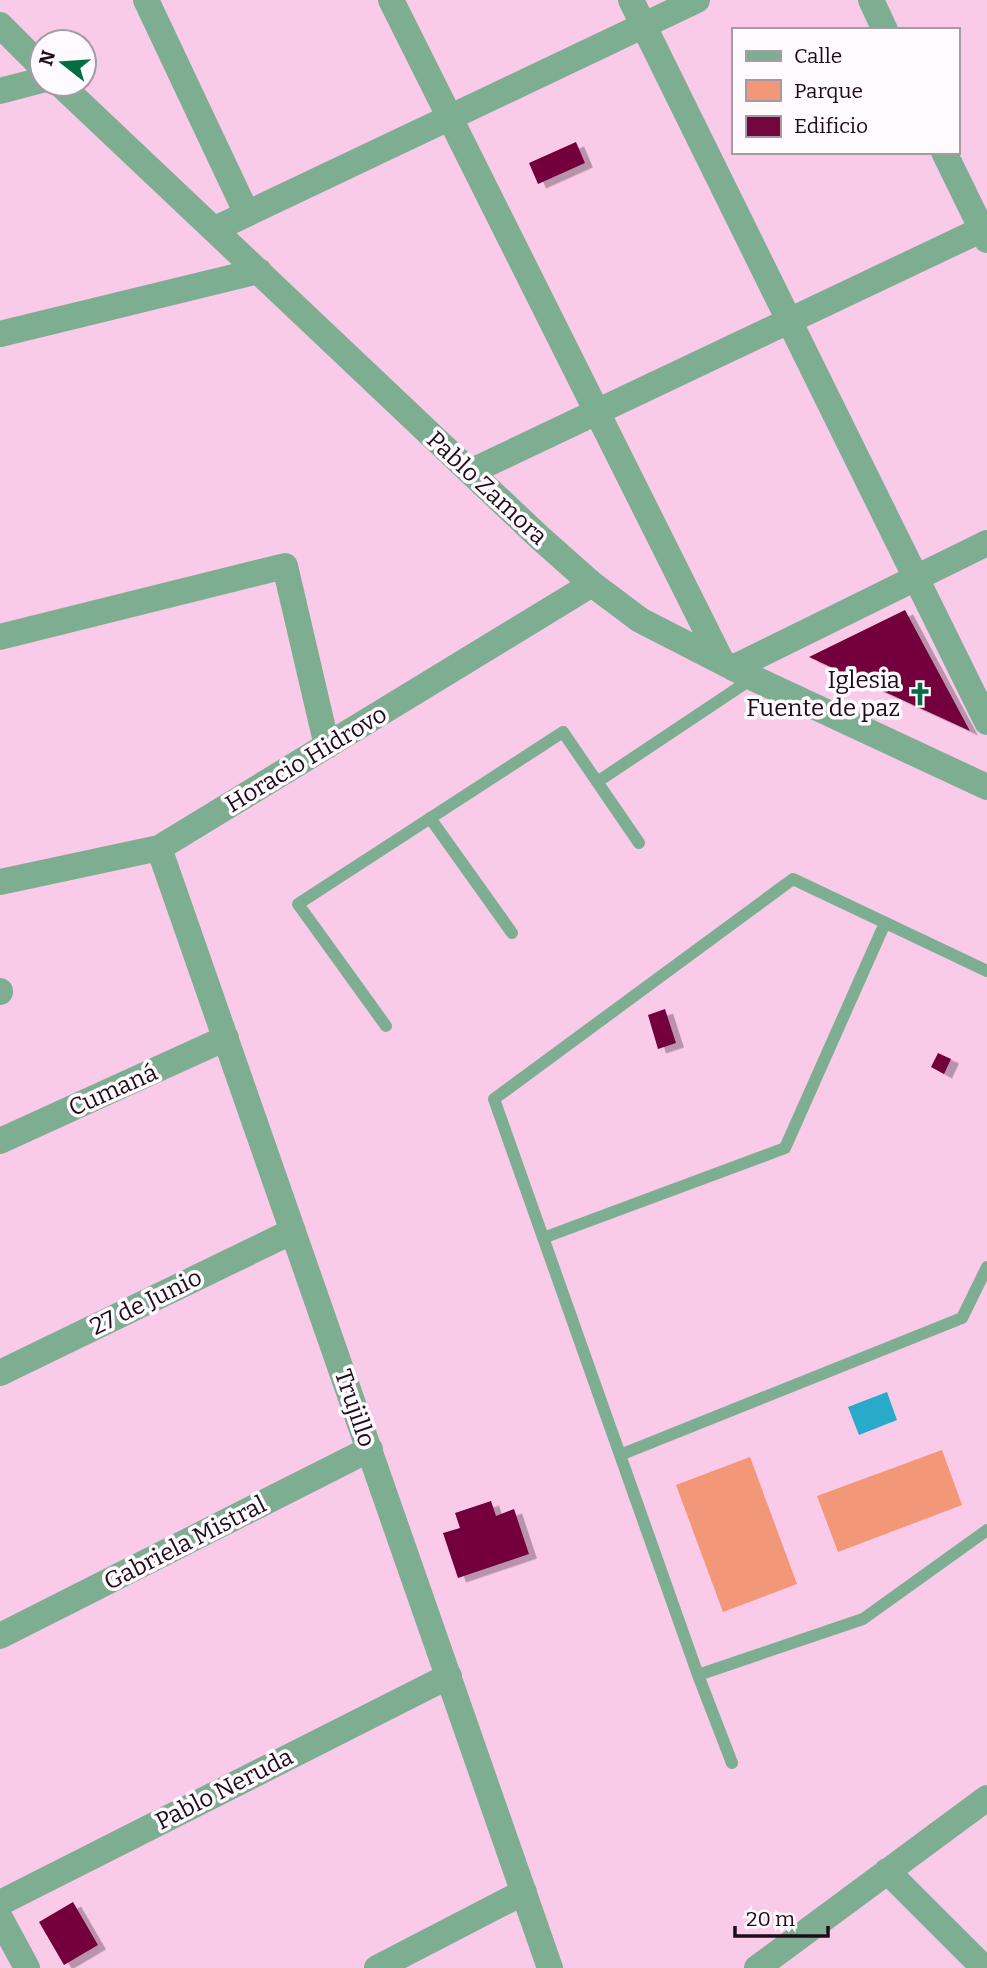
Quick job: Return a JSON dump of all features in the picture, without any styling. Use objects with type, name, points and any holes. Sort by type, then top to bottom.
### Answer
[{"type":"street","points":[[146,0],[247,214]]},
{"type":"street","points":[[391,0],[597,412],[736,669],[987,543]]},
{"type":"street","points":[[631,0],[987,722]]},
{"type":"street","points":[[215,229],[697,0]]},
{"type":"street","points":[[871,0],[884,28]]},
{"type":"street","points":[[0,25],[28,52]]},
{"type":"street","points":[[0,91],[28,84]]},
{"type":"street","name":"Pablo Zamora","points":[[75,98],[592,584],[640,620],[736,669],[987,787]]},
{"type":"street","points":[[470,472],[789,321],[985,232],[945,154]]},
{"type":"street","points":[[0,334],[259,271]]},
{"type":"street","points":[[0,637],[285,566],[327,746]]},
{"type":"street","name":"Horacio Hidrovo","points":[[0,882],[159,848],[592,584]]},
{"type":"street","name":"Trujillo","points":[[159,848],[550,1968]]},
{"type":"street","name":"Cumaná","points":[[0,1141],[226,1038]]},
{"type":"street","name":"27 de Junio","points":[[0,1373],[293,1231]]},
{"type":"street","name":"Gabriela Mistral","points":[[0,1636],[370,1450]]},
{"type":"street","name":"Pablo Neruda","points":[[0,1903],[449,1676]]},
{"type":"street","points":[[757,1968],[987,1798]]},
{"type":"street","points":[[887,1871],[984,1968]]},
{"type":"street","points":[[377,1968],[524,1892]]},
{"type":"street","points":[[0,1918],[27,1968]]},
{"type":"lane","points":[[597,782],[736,669]]},
{"type":"lane","points":[[386,1026],[298,904],[563,732],[639,843]]},
{"type":"lane","points":[[430,818],[512,933]]},
{"type":"lane","points":[[733,1763],[698,1675],[494,1099],[793,879],[987,971]]},
{"type":"lane","points":[[543,1238],[785,1148],[885,923]]},
{"type":"lane","points":[[620,1455],[962,1318],[987,1267]]},
{"type":"lane","points":[[698,1675],[863,1619],[987,1530]]},
{"type":"green space","points":[[942,1450],[962,1505],[838,1552],[817,1496]]},
{"type":"green space","points":[[750,1457],[797,1584],[723,1612],[676,1485]]},
{"type":"water","points":[[887,1392],[897,1420],[859,1435],[848,1407]]},
{"type":"building","points":[[576,142],[585,163],[538,184],[529,163]]},
{"type":"building","name":"Iglesia Fuente de paz","points":[[905,610],[970,731],[809,657]]},
{"type":"building","points":[[665,1009],[676,1043],[658,1049],[648,1015]]},
{"type":"building","points":[[938,1053],[951,1059],[944,1074],[931,1067]]},
{"type":"building","points":[[491,1501],[496,1516],[514,1509],[529,1554],[458,1578],[443,1533],[460,1528],[455,1513]]},
{"type":"building","points":[[73,1902],[98,1945],[64,1965],[39,1922]]},
{"type":"place","name":"Iglesia Fuente de paz","points":[[920,694]]}]
